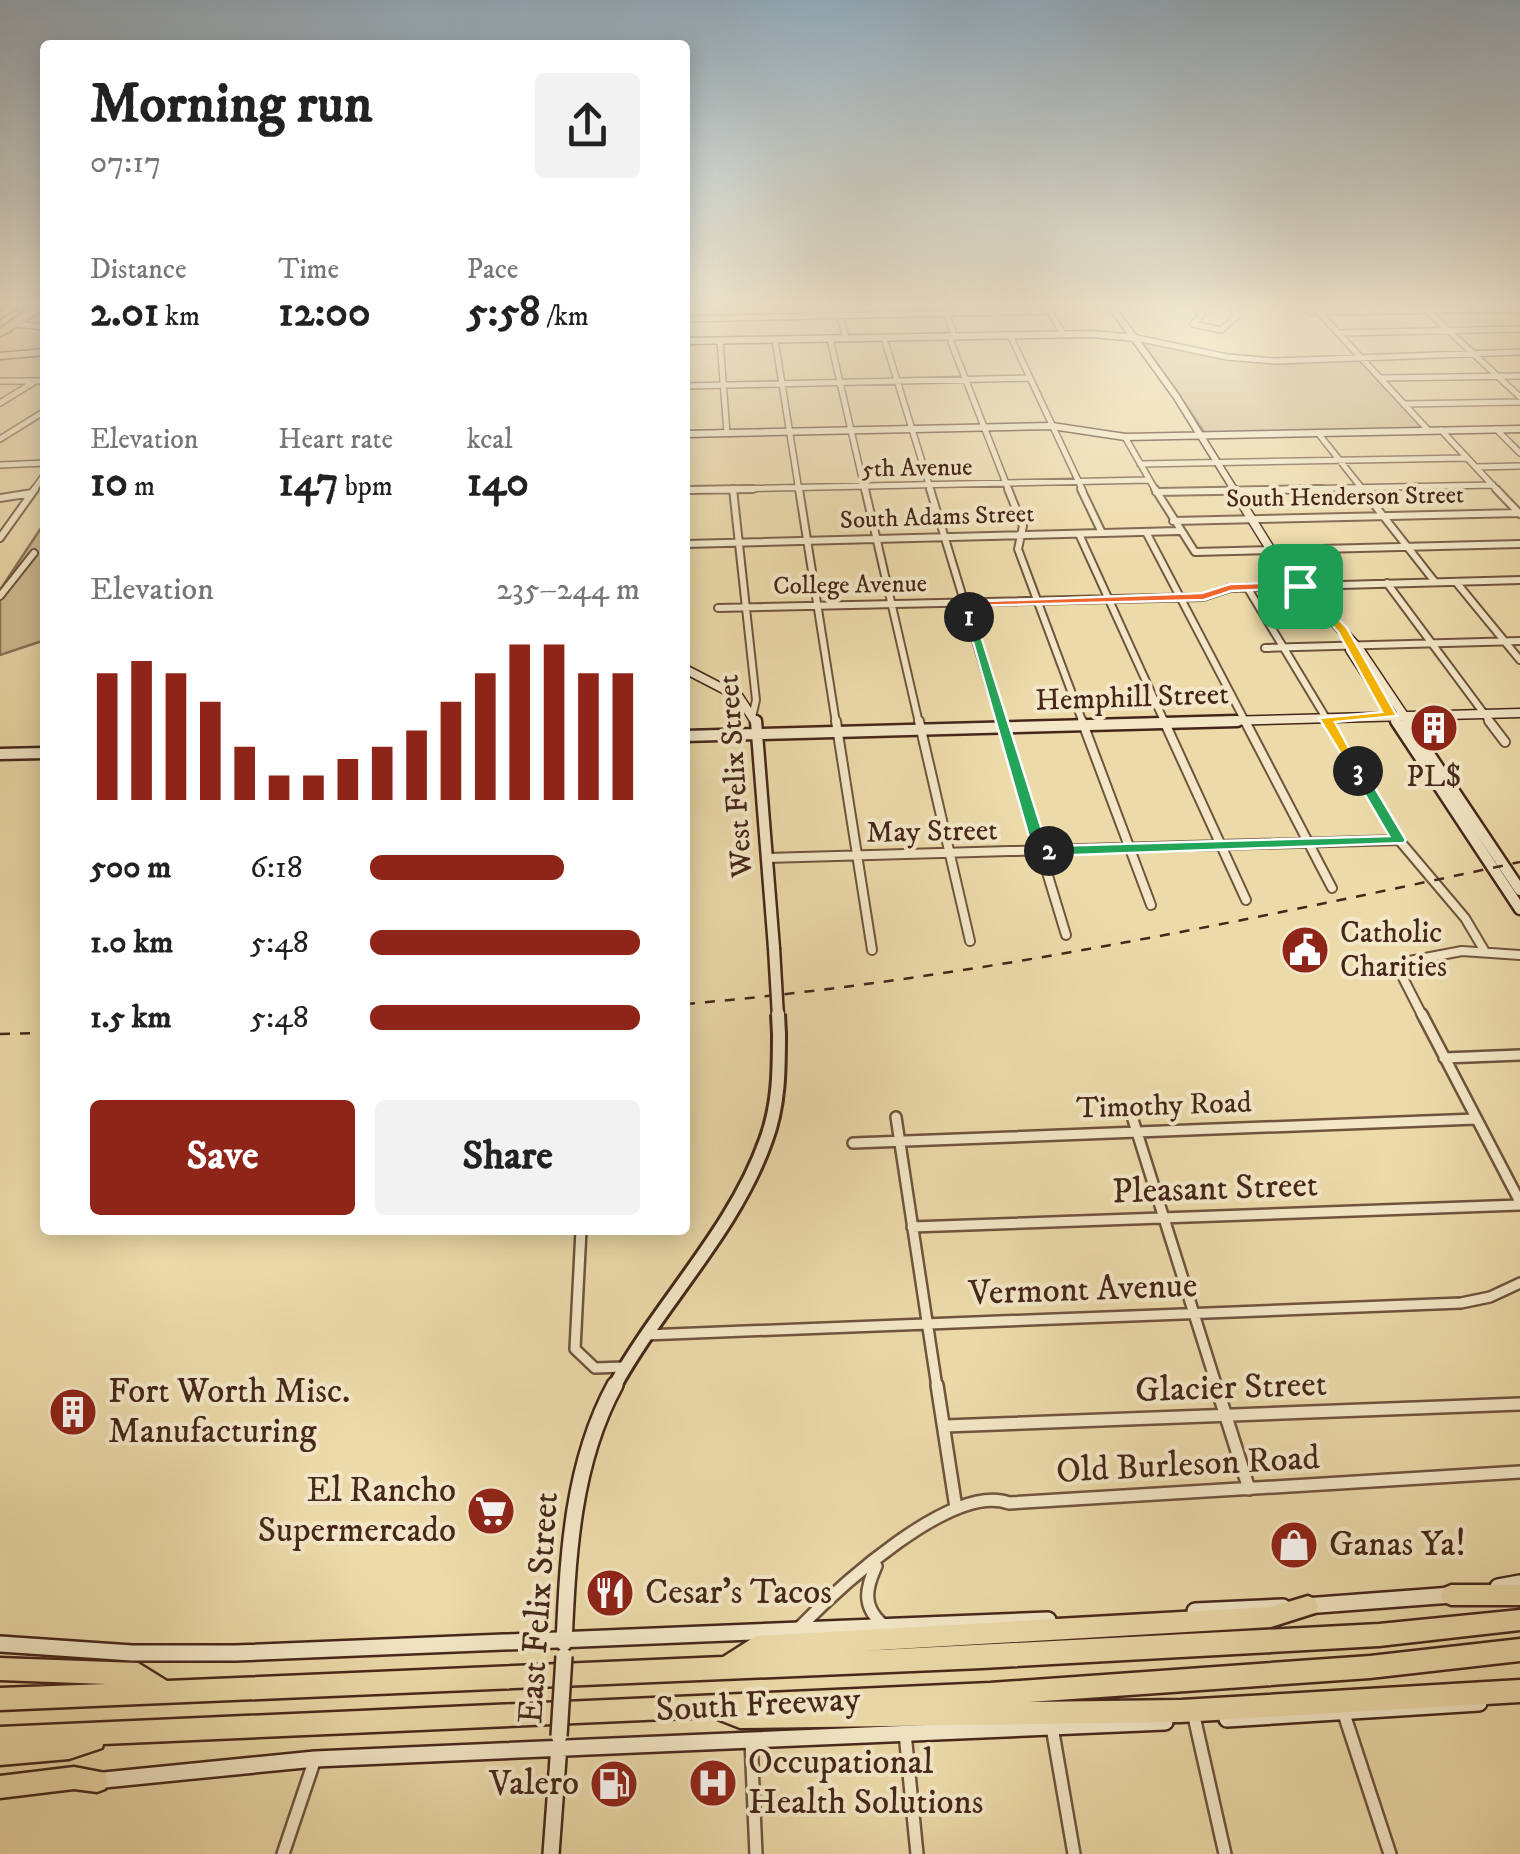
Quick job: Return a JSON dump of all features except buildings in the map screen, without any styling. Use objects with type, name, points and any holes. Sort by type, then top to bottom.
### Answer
[{"type":"highway","points":[[1451,1595],[1520,1595]]},
{"type":"highway","points":[[727,1666],[756,1647],[1272,1617],[1308,1606]]},
{"type":"highway","name":"South Freeway","points":[[0,1700],[1305,1640],[1520,1620]]},
{"type":"highway","name":"South Freeway","points":[[0,1738],[1009,1693],[1370,1667],[1520,1650]]},
{"type":"highway","points":[[0,1668],[138,1674],[162,1690]]},
{"type":"highway","points":[[710,1707],[740,1718],[1126,1712],[1520,1694]]},
{"type":"highway","points":[[0,1754],[68,1748],[114,1734]]},
{"type":"highway","points":[[0,1787],[74,1778],[97,1781]]},
{"type":"main road","points":[[1171,393],[1271,551],[1352,645],[1520,890]]},
{"type":"main road","points":[[690,434],[1052,426],[1125,437],[1520,429]]},
{"type":"main road","points":[[1352,645],[1357,662],[1390,716],[1520,908]]},
{"type":"main road","points":[[690,672],[739,697],[754,712]]},
{"type":"main road","points":[[739,697],[754,690]]},
{"type":"main road","name":"West Felix Street","points":[[754,712],[782,1060]]},
{"type":"main road","name":"Hemphill Street","points":[[690,736],[1520,713]]},
{"type":"main road","points":[[760,757],[783,732]]},
{"type":"main road","points":[[0,754],[40,752]]},
{"type":"main road","points":[[1435,783],[1450,785]]},
{"type":"main road","name":"East Felix Street","points":[[551,1854],[571,1530],[584,1457],[624,1367],[760,1167],[778,1104],[782,1060]]},
{"type":"main road","points":[[0,1644],[161,1654],[564,1649],[799,1628],[1308,1606],[1451,1595],[1520,1583]]},
{"type":"main road","name":"South Freeway","points":[[0,1797],[97,1781],[315,1759],[559,1742],[750,1741],[1344,1714],[1520,1694]]},
{"type":"street","points":[[724,393],[727,433]]},
{"type":"street","points":[[783,393],[872,950]]},
{"type":"street","points":[[843,393],[970,941]]},
{"type":"street","points":[[901,393],[1066,935]]},
{"type":"street","points":[[971,393],[1023,526],[1016,542],[1151,905]]},
{"type":"street","points":[[1037,393],[1102,533]]},
{"type":"street","points":[[1394,393],[1430,431]]},
{"type":"street","points":[[1405,404],[1520,399]]},
{"type":"street","points":[[0,439],[40,414]]},
{"type":"street","points":[[1496,429],[1520,453]]},
{"type":"street","points":[[1441,430],[1520,513]]},
{"type":"street","points":[[1318,433],[1435,582]]},
{"type":"street","points":[[1125,437],[1193,551],[1520,544]]},
{"type":"street","points":[[1140,464],[1467,458]]},
{"type":"street","points":[[0,465],[40,464]]},
{"type":"street","points":[[1476,467],[1520,466]]},
{"type":"street","name":"5th Avenue","points":[[690,490],[1150,480]]},
{"type":"street","points":[[0,538],[40,481]]},
{"type":"street","points":[[1156,492],[1492,485]]},
{"type":"street","name":"West Felix Street","points":[[734,489],[748,608],[754,712]]},
{"type":"street","points":[[0,498],[32,493]]},
{"type":"street","name":"South Henderson Street","points":[[1504,498],[1520,497]]},
{"type":"street","name":"South Henderson Street","points":[[1173,521],[1520,513]]},
{"type":"street","name":"South Adams Street","points":[[690,544],[1178,531]]},
{"type":"street","points":[[1146,532],[1332,888]]},
{"type":"street","points":[[1079,534],[1246,900]]},
{"type":"street","points":[[0,596],[25,558],[34,553]]},
{"type":"street","name":"College Avenue","points":[[718,608],[1180,597],[1247,587],[1520,580]]},
{"type":"street","points":[[1456,582],[1520,660]]},
{"type":"street","points":[[1387,583],[1505,742]]},
{"type":"street","points":[[1247,587],[1399,840],[1465,918],[1484,950]]},
{"type":"street","points":[[1266,648],[1520,641]]},
{"type":"street","name":"May Street","points":[[767,858],[1399,840]]},
{"type":"street","points":[[1520,955],[1484,950],[1418,957],[1404,962],[1399,970],[1520,1203]]},
{"type":"street","points":[[1444,1058],[1520,1055]]},
{"type":"street","points":[[1130,1110],[1249,1489]]},
{"type":"street","points":[[896,1117],[956,1508]]},
{"type":"street","name":"Timothy Road","points":[[853,1143],[1476,1119]]},
{"type":"street","name":"Pleasant Street","points":[[912,1228],[1520,1203]]},
{"type":"street","points":[[581,1235],[575,1349],[595,1368],[624,1367]]},
{"type":"street","name":"Vermont Avenue","points":[[645,1335],[1461,1303],[1490,1297],[1520,1282]]},
{"type":"street","name":"Glacier Street","points":[[945,1426],[1520,1404]]},
{"type":"street","name":"Old Burleson Road","points":[[799,1628],[819,1606],[956,1508],[992,1497],[1009,1503],[1520,1472]]},
{"type":"street","points":[[878,1562],[865,1598],[869,1614],[885,1626]]},
{"type":"street","points":[[1344,1714],[1390,1854]]},
{"type":"street","points":[[1195,1720],[1225,1854]]},
{"type":"street","points":[[1052,1727],[1074,1854]]},
{"type":"street","points":[[905,1732],[917,1854]]},
{"type":"street","points":[[750,1741],[756,1854]]},
{"type":"street","points":[[283,1854],[315,1759]]},
{"type":"shaded area","points":[[1177,393],[1391,393],[1424,428],[1205,433]]},
{"type":"shaded area","points":[[40,530],[40,642],[0,655],[0,590]]},
{"type":"railway","points":[[690,1003],[1001,964],[1209,927],[1520,862]]},
{"type":"railway","points":[[0,1034],[40,1033]]},
{"type":"place","name":"PL$","points":[[1434,728]]},
{"type":"place","name":"Catholic Charities","points":[[1305,950]]},
{"type":"place","name":"Fort Worth Misc. Manufacturing","points":[[73,1412]]},
{"type":"place","name":"El Rancho Supermercado","points":[[491,1511]]},
{"type":"place","name":"Ganas Ya!","points":[[1294,1545]]},
{"type":"place","name":"Cesar's Tacos","points":[[610,1593]]},
{"type":"place","name":"Occupational Health Solutions","points":[[713,1783]]},
{"type":"place","name":"Valero","points":[[614,1784]]},
{"type":"route","points":[[1300,586],[1343,630],[1352,645],[1350,650],[1390,716],[1326,718],[1399,840],[1040,851],[965,602],[1204,597],[1230,588],[1300,586]]}]
